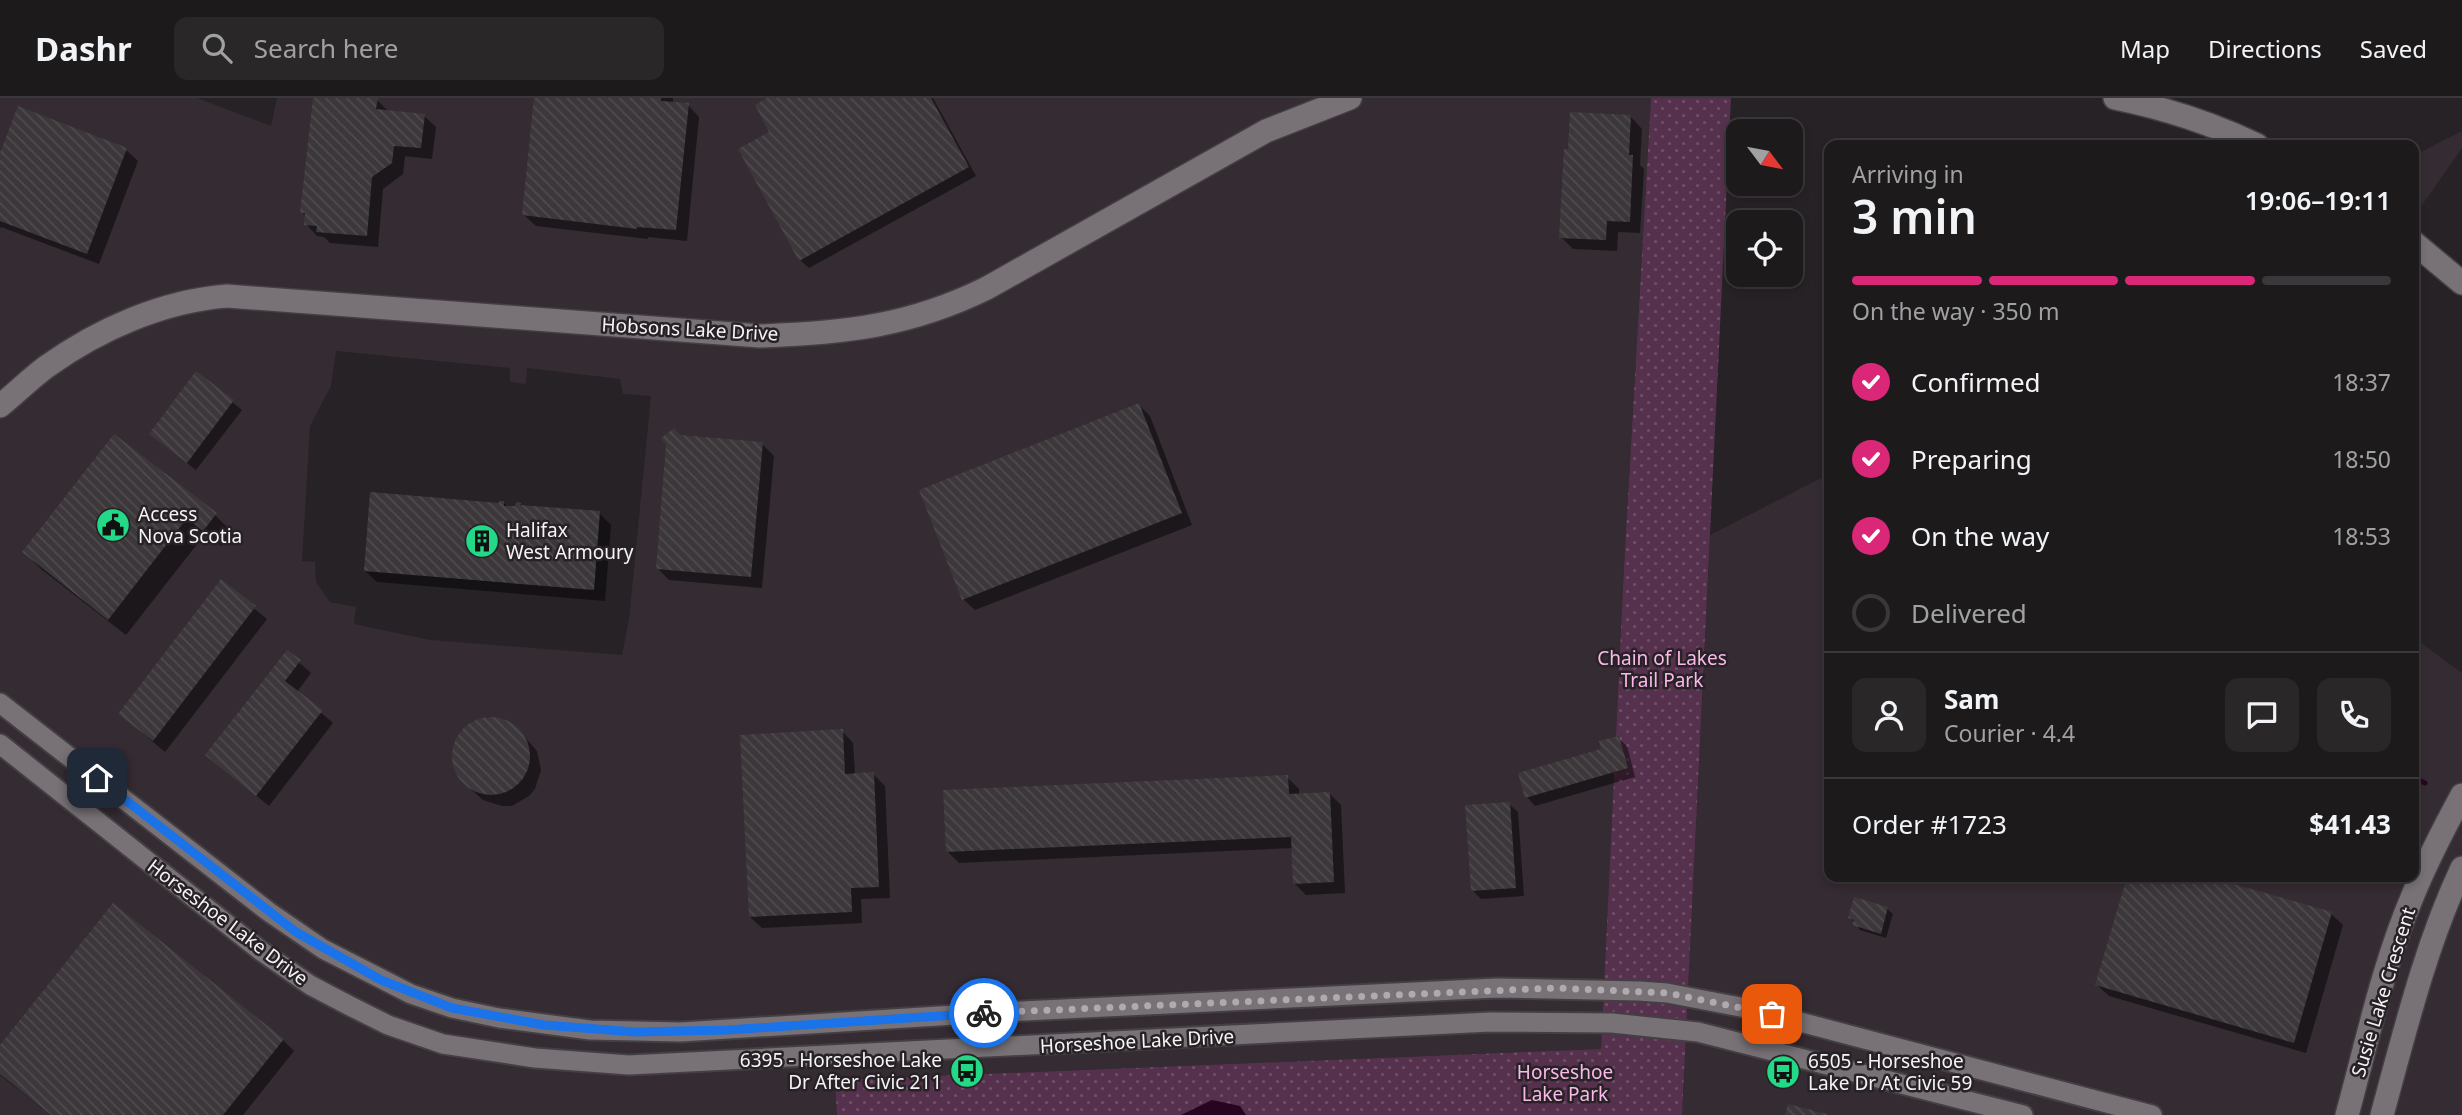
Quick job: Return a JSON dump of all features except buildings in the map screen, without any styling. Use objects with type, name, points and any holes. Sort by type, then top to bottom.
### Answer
[{"type":"street","name":"Hobsons Lake Drive","points":[[2,408],[50,365],[106,332],[160,309],[187,301],[228,296],[760,336],[845,331],[910,319],[953,305],[988,288],[1266,131],[1350,98]]},
{"type":"street","points":[[2115,98],[2157,107],[2213,125],[2246,140]]},
{"type":"street","points":[[2419,247],[2462,283]]},
{"type":"street","name":"Horseshoe Lake Drive","points":[[0,703],[296,932],[352,966],[411,994],[452,1008],[544,1025],[590,1030],[681,1032],[1003,1012],[1497,988],[1639,990],[1751,1009],[2152,1115]]},
{"type":"street","name":"Horseshoe Lake Drive","points":[[0,744],[261,951],[310,985],[388,1025],[443,1044],[535,1058],[629,1065],[1490,1022],[1612,1023],[1715,1036],[2024,1115]]},
{"type":"street","points":[[97,819],[117,794]]},
{"type":"street","name":"Susie Lake Crescent","points":[[2419,881],[2462,795]]},
{"type":"street","name":"Susie Lake Crescent","points":[[2382,1115],[2421,975],[2442,911],[2462,868]]},
{"type":"street","name":"Susie Lake Crescent","points":[[2347,1115],[2392,956],[2419,882]]},
{"type":"shaded area","points":[[0,98],[197,98],[271,126],[277,98],[1651,98],[1624,567],[1601,1049],[836,1080],[837,1115],[0,1115]],"holes":[[[336,351],[510,368],[510,382],[526,384],[527,368],[620,379],[623,394],[651,396],[629,619],[622,655],[430,640],[354,624],[356,607],[330,602],[316,582],[315,562],[302,561],[310,426],[331,386]]]},
{"type":"shaded area","points":[[2462,131],[2462,148],[2419,209],[2419,153]]},
{"type":"shaded area","points":[[1824,477],[1824,882],[2419,882],[2419,641],[2462,673],[2462,1115],[1682,1115],[1710,535]]},
{"type":"shaded area","points":[[1212,1100],[1240,1106],[1246,1115],[1181,1115]]},
{"type":"green space","name":"Chain of Lakes Trail Park","points":[[1651,98],[1731,98],[1730,119],[1726,119],[1726,196],[1682,1115],[837,1115],[835,1080],[1601,1049],[1624,567]]},
{"type":"waterway","points":[[2419,780],[2425,783]]},
{"type":"way so far","points":[[984,1013],[1497,988],[1555,988],[1667,993],[1772,1014]]},
{"type":"place","name":"Access Nova Scotia","points":[[113,525]]},
{"type":"place","name":"Halifax West Armoury","points":[[482,541]]},
{"type":"place","name":"6395 - Horseshoe Lake Dr After Civic 211","points":[[967,1071]]},
{"type":"place","name":"6505 - Horseshoe Lake Dr At Civic 59","points":[[1783,1072]]},
{"type":"route","points":[[97,778],[296,932],[352,966],[411,994],[452,1008],[544,1025],[635,1032],[727,1030],[984,1013]]},
{"type":"park label","name":"Horseshoe Lake Park","points":[[1565,1083]]}]
